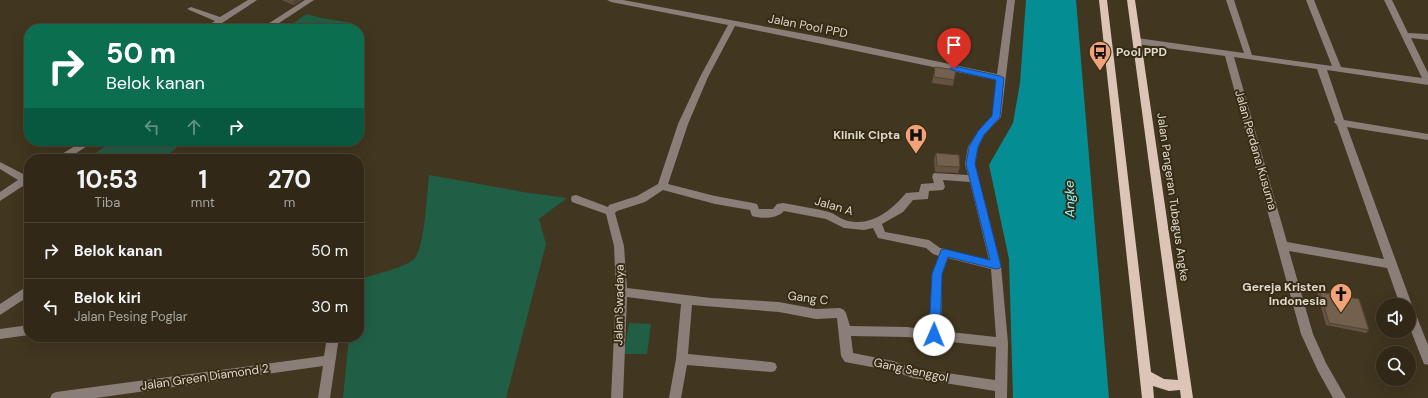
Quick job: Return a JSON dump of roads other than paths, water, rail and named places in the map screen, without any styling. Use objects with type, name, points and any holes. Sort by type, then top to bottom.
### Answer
[{"type":"main road","points":[[1103,0],[1148,398]]},
{"type":"main road","name":"Jalan Pangeran Tubagus Angke","points":[[1131,0],[1187,398]]},
{"type":"main road","points":[[1145,374],[1166,386],[1185,384]]},
{"type":"street","points":[[215,24],[253,0]]},
{"type":"street","points":[[272,24],[310,0]]},
{"type":"street","name":"Jalan Pool PPD","points":[[611,0],[816,39],[1000,78]]},
{"type":"street","points":[[1001,392],[1002,343],[996,266],[970,164],[974,147],[981,133],[996,117],[1011,0]]},
{"type":"street","points":[[1230,0],[1249,57]]},
{"type":"street","points":[[1310,0],[1338,70]]},
{"type":"street","points":[[1388,0],[1428,82]]},
{"type":"street","points":[[191,9],[221,20]]},
{"type":"street","points":[[576,199],[610,212],[614,208],[650,195],[662,186],[683,124],[704,77],[732,24]]},
{"type":"street","points":[[1406,35],[1428,37]]},
{"type":"street","points":[[1137,41],[1428,82]]},
{"type":"street","name":"Jalan Perdana Kusuma","points":[[1229,54],[1307,334],[1322,367],[1340,398]]},
{"type":"street","points":[[1321,67],[1339,122],[1403,298]]},
{"type":"street","points":[[1339,122],[1428,136]]},
{"type":"street","points":[[68,154],[82,146]]},
{"type":"street","points":[[0,165],[24,177]]},
{"type":"street","name":"Jalan A","points":[[662,186],[715,200],[753,207],[756,213],[776,213],[783,206],[828,216],[844,224],[864,226],[876,223],[899,209],[909,196],[924,196],[924,187],[940,187],[937,176],[975,179]]},
{"type":"street","points":[[0,197],[24,180]]},
{"type":"street","name":"Jalan Swadaya","points":[[610,212],[620,246],[622,292],[617,398]]},
{"type":"street","points":[[876,223],[882,235],[928,244],[935,250],[996,266]]},
{"type":"street","points":[[1283,246],[1391,264]]},
{"type":"street","points":[[934,335],[937,274],[945,253]]},
{"type":"street","name":"Gang C","points":[[622,292],[687,300],[779,307],[816,314],[840,313],[845,331]]},
{"type":"street","points":[[0,310],[24,293]]},
{"type":"street","points":[[675,398],[682,359],[687,300]]},
{"type":"street","points":[[1416,330],[1428,360]]},
{"type":"street","points":[[0,334],[24,331]]},
{"type":"street","points":[[845,331],[907,332],[1002,343]]},
{"type":"street","name":"Gang Senggol","points":[[845,331],[847,356],[849,358],[893,366],[913,373],[1001,392]]},
{"type":"street","points":[[324,398],[332,342]]},
{"type":"street","points":[[682,359],[771,367]]},
{"type":"street","name":"Jalan Green Diamond 2","points":[[56,398],[330,360]]},
{"type":"water","name":"Angke","points":[[1026,0],[1076,0],[1109,398],[1013,398],[1009,259],[989,165],[1013,123],[1020,83]]},
{"type":"place","name":"Pool PPD","points":[[1100,72]]},
{"type":"place","name":"Klinik Cipta","points":[[916,154]]},
{"type":"place","name":"Gereja Kristen Indonesia","points":[[1341,314]]}]
